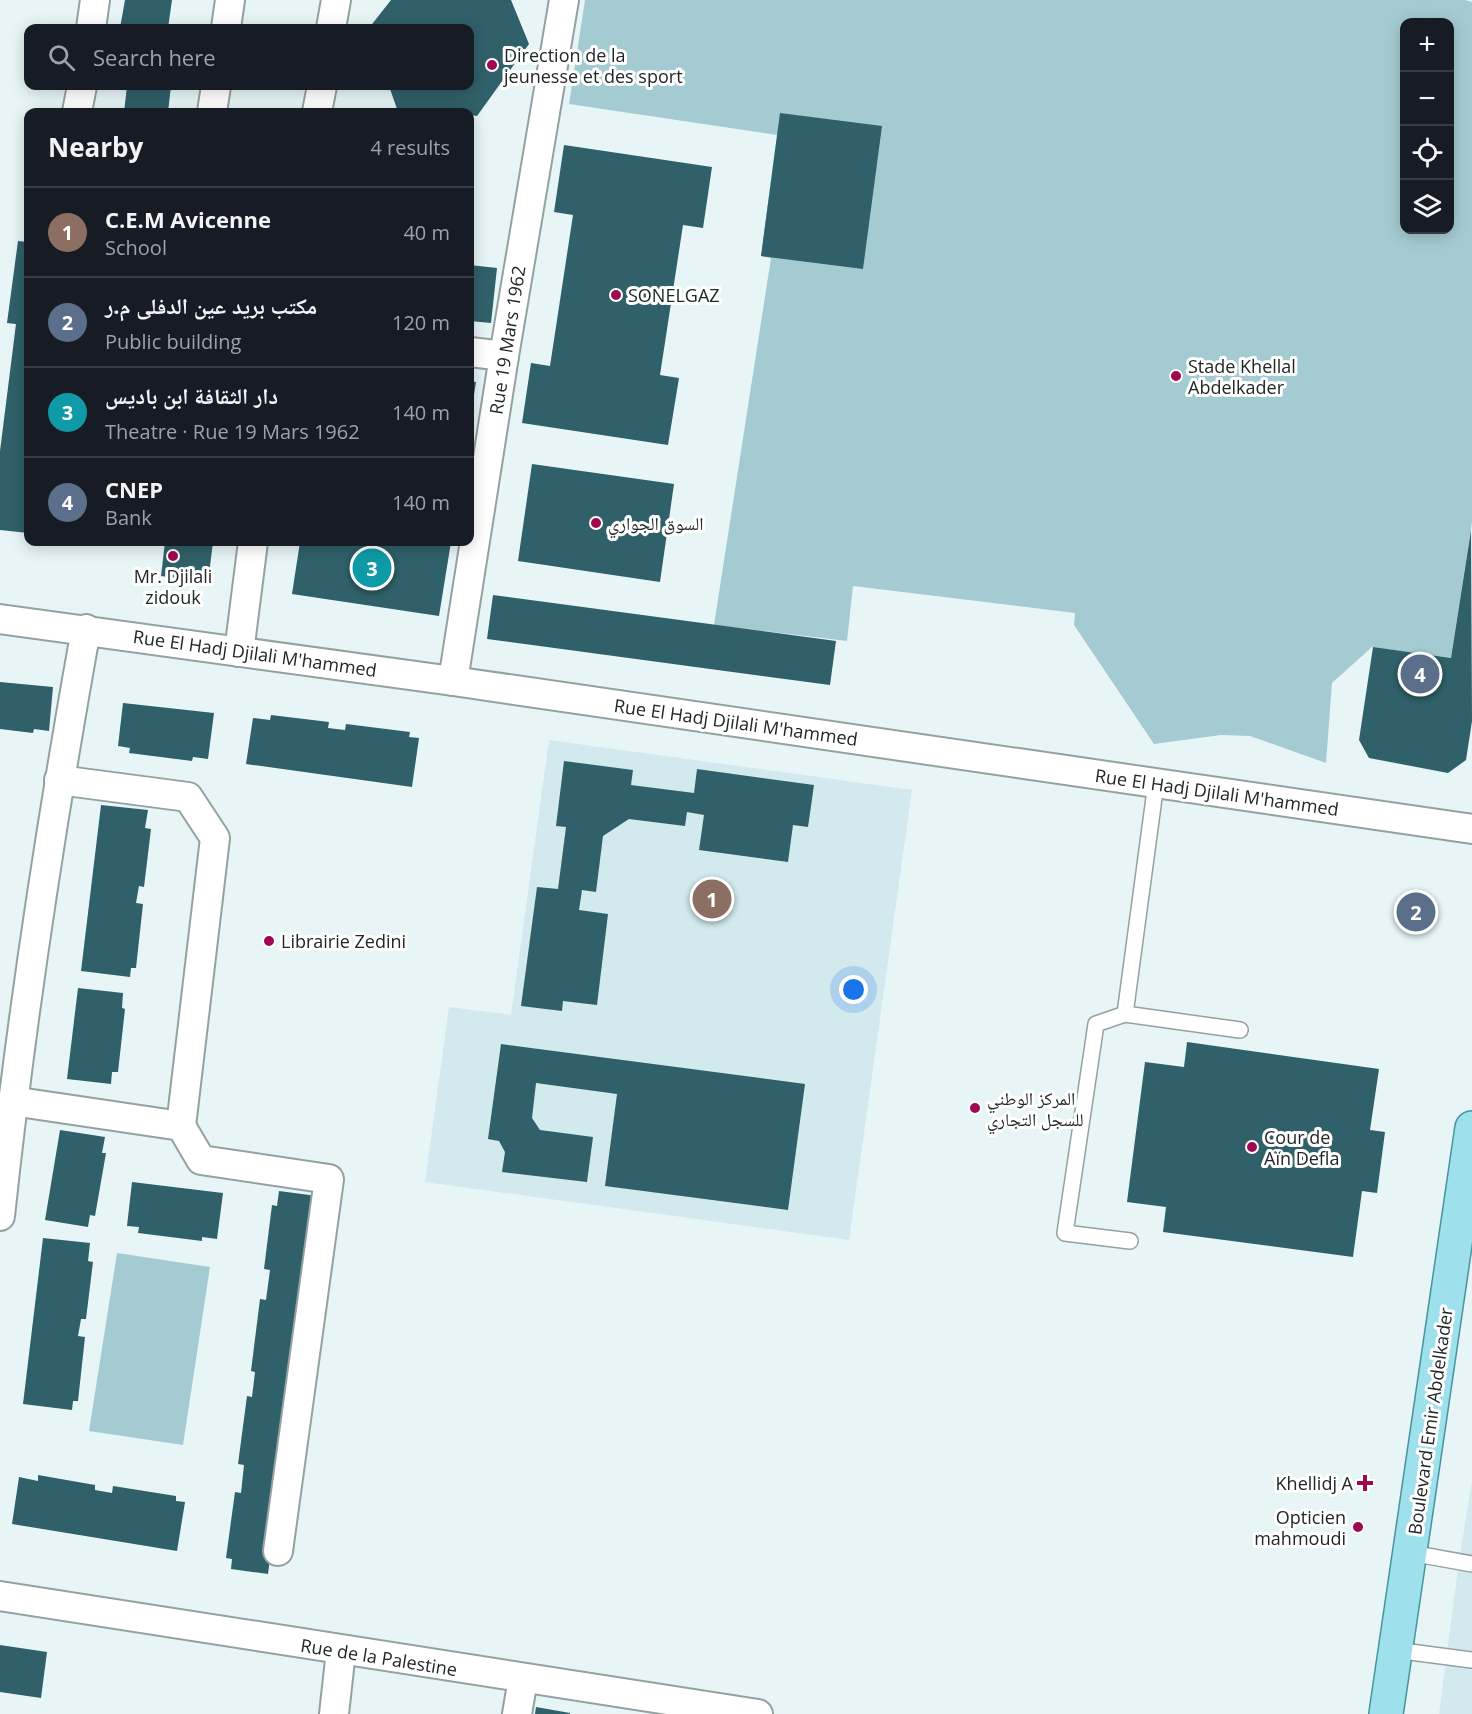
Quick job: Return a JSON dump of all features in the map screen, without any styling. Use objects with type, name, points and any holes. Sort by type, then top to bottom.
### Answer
[{"type":"main road","name":"Boulevard Emir Abdelkader","points":[[1386,1714],[1472,1128]]},
{"type":"street","points":[[92,24],[95,0]]},
{"type":"street","points":[[227,24],[230,0]]},
{"type":"street","points":[[332,24],[336,0]]},
{"type":"street","name":"Rue 19 Mars 1962","points":[[453,681],[504,356],[564,0]]},
{"type":"street","points":[[78,108],[81,90]]},
{"type":"street","points":[[213,108],[215,90]]},
{"type":"street","points":[[318,108],[321,90]]},
{"type":"street","points":[[474,352],[504,356]]},
{"type":"street","points":[[239,652],[252,546]]},
{"type":"street","name":"Rue El Hadj Djilali M'hammed","points":[[0,619],[453,681],[1472,829]]},
{"type":"street","points":[[0,1216],[12,1101],[59,780],[86,629]]},
{"type":"street","points":[[59,780],[188,796],[215,838],[181,1126],[201,1160],[329,1179],[278,1551]]},
{"type":"street","points":[[12,1101],[181,1126]]},
{"type":"street","name":"Rue de la Palestine","points":[[0,1596],[523,1679],[643,1706],[758,1714]]},
{"type":"street","points":[[334,1714],[341,1651]]},
{"type":"street","points":[[517,1714],[523,1679]]},
{"type":"lane","points":[[1125,1014],[1156,783]]},
{"type":"lane","points":[[1130,1241],[1065,1233],[1096,1024],[1125,1014],[1240,1030]]},
{"type":"lane","points":[[1411,1553],[1472,1564]]},
{"type":"lane","points":[[1395,1650],[1472,1660]]},
{"type":"shaded area","name":"Stade Khellal Abdelkader","points":[[585,0],[1465,0],[1472,2],[1472,522],[1451,658],[1372,647],[1332,683],[1326,763],[1250,736],[1221,735],[1154,744],[1074,625],[1075,613],[853,586],[847,641],[714,625],[771,258],[761,256],[777,135],[569,104]]},
{"type":"shaded area","points":[[549,740],[912,790],[849,1240],[425,1182],[449,1007],[511,1015]]},
{"type":"shaded area","points":[[117,1253],[210,1267],[183,1445],[89,1431]]},
{"type":"shaded area","points":[[1472,1481],[1472,1714],[1439,1714],[1459,1561]]},
{"type":"building","points":[[125,0],[172,0],[169,24],[121,24]]},
{"type":"building","name":"Direction de la jeunesse et des sport","points":[[391,0],[511,0],[529,44],[477,116],[474,116],[474,108],[397,108],[390,90],[474,90],[474,24],[372,24]]},
{"type":"building","points":[[127,90],[171,90],[168,108],[124,108]]},
{"type":"building","points":[[780,113],[882,126],[863,269],[761,256]]},
{"type":"building","name":"SONELGAZ","points":[[564,145],[712,167],[703,228],[683,225],[660,375],[679,378],[668,445],[522,423],[531,363],[550,366],[573,215],[554,212]]},
{"type":"building","points":[[18,241],[24,242],[24,533],[0,530],[0,451],[16,324],[7,323]]},
{"type":"building","points":[[474,265],[497,268],[491,323],[474,321]]},
{"type":"building","name":"السوق الجواري","points":[[532,464],[674,484],[660,582],[518,561]]},
{"type":"building","points":[[1471,530],[1472,721],[1466,760],[1448,773],[1369,758],[1359,740],[1373,647],[1451,658]]},
{"type":"building","points":[[165,546],[212,546],[208,582],[161,576]]},
{"type":"building","points":[[299,546],[450,546],[439,616],[292,594]]},
{"type":"building","points":[[493,595],[836,641],[830,685],[487,639]]},
{"type":"building","points":[[0,682],[53,687],[49,731],[34,729],[33,733],[0,729]]},
{"type":"building","points":[[123,703],[214,713],[208,759],[193,757],[192,761],[129,753],[130,748],[118,746]]},
{"type":"building","points":[[271,715],[329,722],[328,728],[345,730],[346,724],[410,732],[409,737],[419,738],[412,787],[246,764],[253,718],[270,720]]},
{"type":"building","points":[[564,761],[633,770],[631,785],[694,793],[697,769],[814,785],[808,827],[793,825],[788,862],[699,850],[704,815],[687,812],[685,826],[629,819],[603,836],[596,892],[582,890],[579,910],[608,914],[597,1005],[563,1001],[562,1011],[521,1006],[537,887],[558,889],[566,827],[556,826]]},
{"type":"building","points":[[101,805],[148,810],[145,828],[151,829],[144,887],[139,886],[136,903],[143,904],[136,968],[131,968],[130,977],[81,971]]},
{"type":"building","points":[[78,988],[123,993],[122,1008],[125,1009],[118,1072],[112,1072],[111,1084],[67,1079]]},
{"type":"building","points":[[1187,1042],[1379,1069],[1370,1130],[1385,1132],[1377,1193],[1362,1191],[1353,1257],[1163,1232],[1166,1207],[1127,1202],[1145,1062],[1184,1067]]},
{"type":"building","points":[[501,1044],[805,1084],[788,1210],[605,1186],[617,1094],[536,1083],[532,1118],[540,1130],[593,1137],[587,1182],[502,1172],[505,1152],[499,1141],[488,1139]]},
{"type":"building","points":[[60,1130],[105,1137],[102,1153],[106,1153],[95,1216],[90,1215],[88,1227],[45,1220]]},
{"type":"building","points":[[132,1182],[223,1193],[217,1239],[202,1237],[202,1241],[138,1233],[139,1227],[127,1226]]},
{"type":"building","points":[[279,1191],[317,1196],[268,1574],[231,1569],[232,1559],[226,1558],[235,1492],[241,1493],[244,1465],[238,1464],[247,1396],[252,1397],[255,1372],[251,1371],[260,1299],[266,1300],[270,1270],[264,1269],[272,1205],[277,1206]]},
{"type":"building","points":[[43,1238],[90,1243],[88,1261],[93,1262],[86,1319],[81,1319],[78,1336],[85,1337],[78,1401],[73,1401],[72,1410],[23,1404]]},
{"type":"building","points":[[38,1475],[95,1485],[95,1490],[112,1493],[113,1486],[176,1496],[176,1501],[185,1502],[177,1551],[12,1524],[19,1477],[38,1481]]},
{"type":"building","points":[[0,1645],[47,1652],[41,1698],[0,1692]]},
{"type":"building","points":[[536,1707],[570,1713],[570,1714],[535,1714]]},
{"type":"place","name":"Direction de la jeunesse et des sport","points":[[492,65]]},
{"type":"place","name":"SONELGAZ","points":[[616,295]]},
{"type":"place","name":"Stade Khellal Abdelkader","points":[[1176,376]]},
{"type":"place","name":"السوق الجواري","points":[[596,523]]},
{"type":"place","name":"Mr. Djilali zidouk","points":[[173,556]]},
{"type":"place","name":"دار الثقافة ابن باديس","points":[[372,568]]},
{"type":"place","name":"CNEP","points":[[1420,674]]},
{"type":"place","name":"C.E.M Avicenne","points":[[712,899]]},
{"type":"place","name":"مكتب بريد عين الدفلى م.ر","points":[[1416,912]]},
{"type":"place","name":"Librairie Zedini","points":[[269,941]]},
{"type":"place","name":"المركز الوطني للسجل التجاري","points":[[975,1108]]},
{"type":"place","name":"Cour de Aïn Defla","points":[[1252,1147]]},
{"type":"place","name":"Khellidj A","points":[[1365,1483]]},
{"type":"place","name":"Opticien mahmoudi","points":[[1358,1527]]}]
